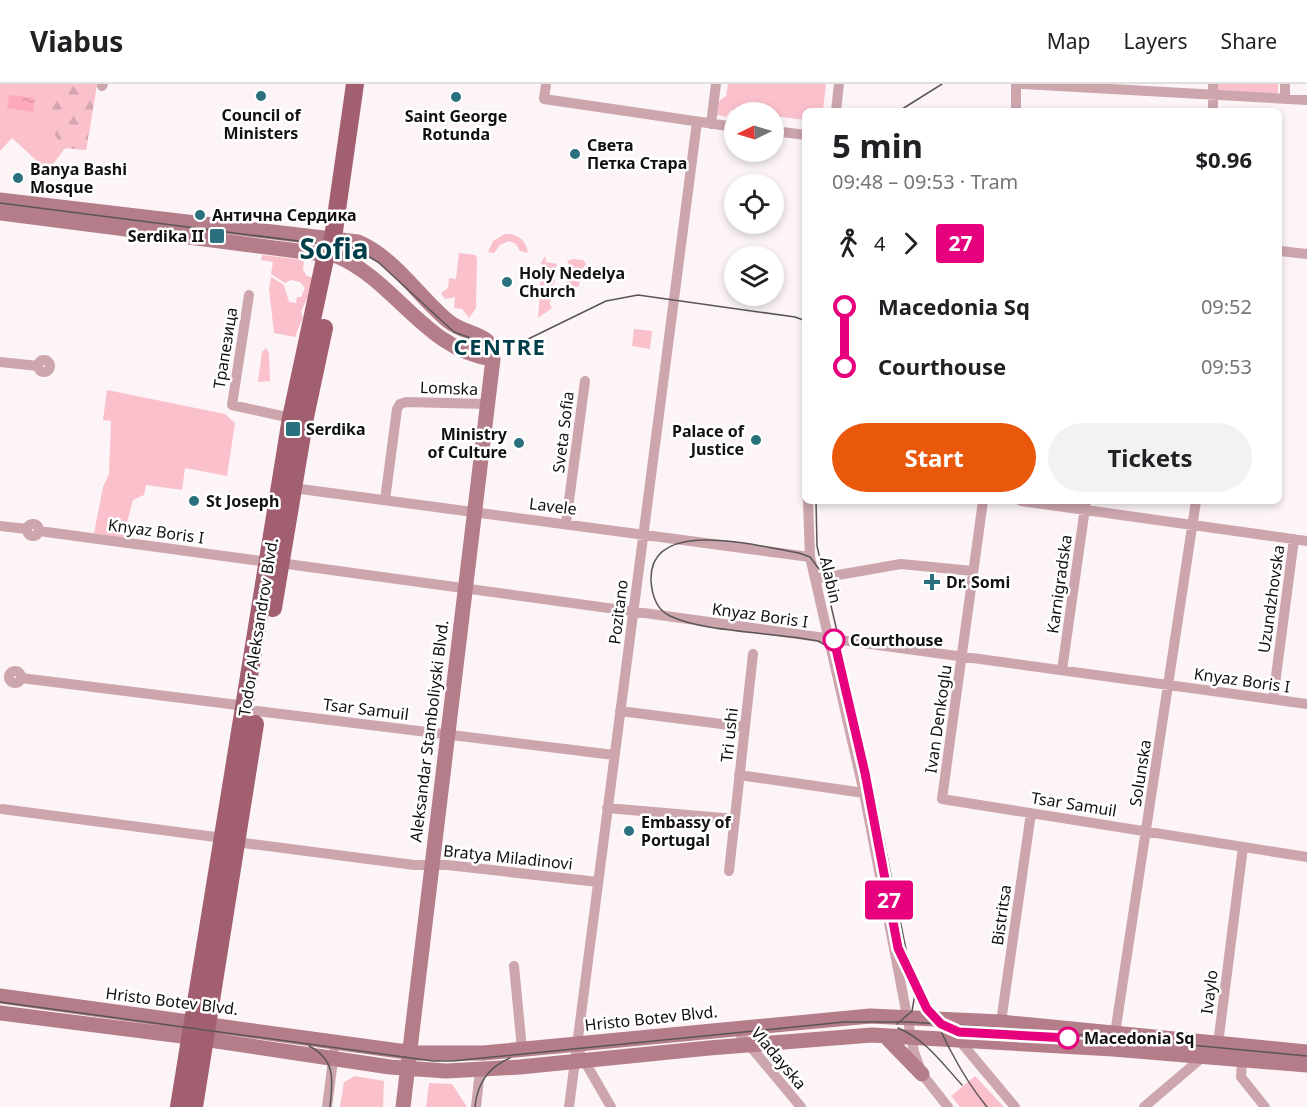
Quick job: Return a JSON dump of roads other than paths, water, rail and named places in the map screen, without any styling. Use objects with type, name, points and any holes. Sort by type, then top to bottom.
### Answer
[{"type":"main road","points":[[332,249],[355,84]]},
{"type":"main road","points":[[0,200],[332,249],[369,274],[442,341],[461,351],[492,353],[486,338],[469,334],[448,321],[375,250],[358,242],[332,249],[0,213]]},
{"type":"main road","name":"Todor Aleksandrov Blvd.","points":[[179,1107],[199,1030],[230,840],[274,562],[291,418],[332,249]]},
{"type":"main road","name":"Todor Aleksandrov Blvd.","points":[[274,562],[292,488],[332,249]]},
{"type":"main road","name":"Aleksandar Stamboliyski Blvd.","points":[[403,1107],[492,353]]},
{"type":"main road","name":"Hristo Botev Blvd.","points":[[0,996],[199,1030],[334,1050],[465,1054],[843,1017],[908,1017],[1001,1022],[1205,1057],[1307,1065]]},
{"type":"main road","name":"Hristo Botev Blvd.","points":[[0,1014],[199,1030]]},
{"type":"main road","name":"Todor Aleksandrov Blvd.","points":[[194,1107],[199,1030]]},
{"type":"main road","points":[[885,1036],[922,1074]]},
{"type":"main road","name":"Hristo Botev Blvd.","points":[[334,1050],[407,1069],[480,1070],[748,1045],[885,1036],[912,1039],[1218,1044],[1307,1052]]},
{"type":"street","points":[[546,84],[544,99],[724,126]]},
{"type":"street","points":[[711,124],[716,84]]},
{"type":"street","points":[[836,108],[839,84]]},
{"type":"street","points":[[1016,84],[1016,108]]},
{"type":"street","points":[[1023,84],[1213,89],[1307,100]]},
{"type":"street","points":[[1285,84],[1285,98]]},
{"type":"street","points":[[1213,89],[1213,108]]},
{"type":"street","name":"Pozitano","points":[[569,1107],[579,1062],[577,1044],[697,122]]},
{"type":"street","points":[[784,132],[802,134]]},
{"type":"street","points":[[1282,250],[1307,254]]},
{"type":"street","name":"Трапезица","points":[[249,295],[232,405],[291,418]]},
{"type":"street","points":[[0,362],[38,366]]},
{"type":"street","name":"Sveta Sofia","points":[[566,523],[585,381]]},
{"type":"street","name":"Lomska","points":[[385,500],[397,409],[400,404],[406,402],[487,404]]},
{"type":"street","name":"Lavele","points":[[292,488],[810,557]]},
{"type":"street","name":"Alabin","points":[[808,504],[810,557],[864,793],[912,1039],[922,1074]]},
{"type":"street","name":"Ivan Denkoglu","points":[[942,799],[983,504]]},
{"type":"street","points":[[1059,504],[1085,506],[1193,525],[1307,541]]},
{"type":"street","name":"Solunska","points":[[1114,1041],[1196,504]]},
{"type":"street","name":"Karnigradska","points":[[1062,670],[1085,506]]},
{"type":"street","name":"Knyaz Boris I","points":[[0,526],[27,529],[34,524],[39,531],[1307,704]]},
{"type":"street","name":"Uzundzhovska","points":[[1273,699],[1294,539]]},
{"type":"street","points":[[815,579],[901,564],[973,571]]},
{"type":"street","name":"Tri ushi","points":[[729,871],[753,654]]},
{"type":"street","name":"Tsar Samuil","points":[[4,676],[14,683],[21,678],[614,755]]},
{"type":"street","points":[[620,711],[745,727]]},
{"type":"street","points":[[740,775],[864,793]]},
{"type":"street","name":"Tsar Samuil","points":[[942,799],[1307,857]]},
{"type":"street","name":"Bratya Miladinovi","points":[[1,808],[414,864],[598,882]]},
{"type":"street","points":[[607,808],[735,819]]},
{"type":"street","name":"Bistritsa","points":[[1001,1022],[1031,813]]},
{"type":"street","name":"Ivaylo","points":[[1218,1044],[1244,847]]},
{"type":"street","points":[[514,966],[522,1048]]},
{"type":"street","points":[[932,1019],[959,1040],[1015,1107]]},
{"type":"street","name":"Vladayska","points":[[735,1028],[801,1107]]},
{"type":"street","points":[[972,1057],[972,1046],[977,1040]]},
{"type":"street","points":[[1144,1107],[1218,1044]]},
{"type":"street","points":[[327,1107],[334,1050]]},
{"type":"street","points":[[1242,1060],[1241,1077],[1265,1107]]},
{"type":"street","points":[[579,1062],[610,1107]]},
{"type":"street","points":[[476,1107],[480,1070]]},
{"type":"street","points":[[922,1074],[948,1107]]},
{"type":"water","points":[[9,95],[35,98],[33,112],[7,108]]},
{"type":"tram line","points":[[904,108],[942,84]]},
{"type":"tram line","points":[[0,203],[353,248],[378,262],[454,332],[487,344],[520,343],[606,301],[638,295],[802,320]]},
{"type":"tram line","points":[[816,504],[817,546],[870,772],[915,994],[912,1011],[897,1024]]},
{"type":"tram line","points":[[819,569],[810,557],[799,553],[710,540],[686,542],[668,548],[655,561],[651,581],[656,601],[670,616],[702,626],[818,641],[827,646],[840,664]]},
{"type":"tram line","name":"27","points":[[834,640],[865,773],[898,948],[927,1009],[941,1024],[959,1032],[1068,1038]]},
{"type":"tram line","points":[[917,977],[956,1061],[987,1107]]},
{"type":"tram line","points":[[0,1002],[433,1061],[453,1061],[844,1022],[909,1022],[1032,1030],[1307,1056]]},
{"type":"tram line","points":[[898,1028],[925,1045],[962,1085]]},
{"type":"tram line","points":[[309,1046],[324,1058],[331,1072],[330,1107]]},
{"type":"tram line","points":[[475,1107],[478,1091],[485,1077],[496,1066],[510,1058]]},
{"type":"place","name":"Council of Ministers","points":[[261,96]]},
{"type":"place","name":"Saint George Rotunda","points":[[456,97]]},
{"type":"place","name":"Света Петка Стара","points":[[575,154]]},
{"type":"place","name":"Banya Bashi Mosque","points":[[18,178]]},
{"type":"place","name":"Антична Сердика","points":[[200,215]]},
{"type":"place","name":"Serdika II","points":[[217,236]]},
{"type":"place","name":"Holy Nedelya Church","points":[[507,282]]},
{"type":"place","name":"Serdika","points":[[293,429]]},
{"type":"place","name":"Palace of Justice","points":[[756,440]]},
{"type":"place","name":"Ministry of Culture","points":[[519,443]]},
{"type":"place","name":"St Joseph","points":[[194,501]]},
{"type":"place","name":"Dr. Somi","points":[[932,582]]},
{"type":"place","name":"Courthouse","points":[[834,640]]},
{"type":"place","name":"Embassy of Portugal","points":[[629,831]]},
{"type":"place","name":"Macedonia Sq","points":[[1068,1038]]},
{"type":"district","name":"Sofia","points":[[334,248]]},
{"type":"district","name":"CENTRE","points":[[500,346]]}]
